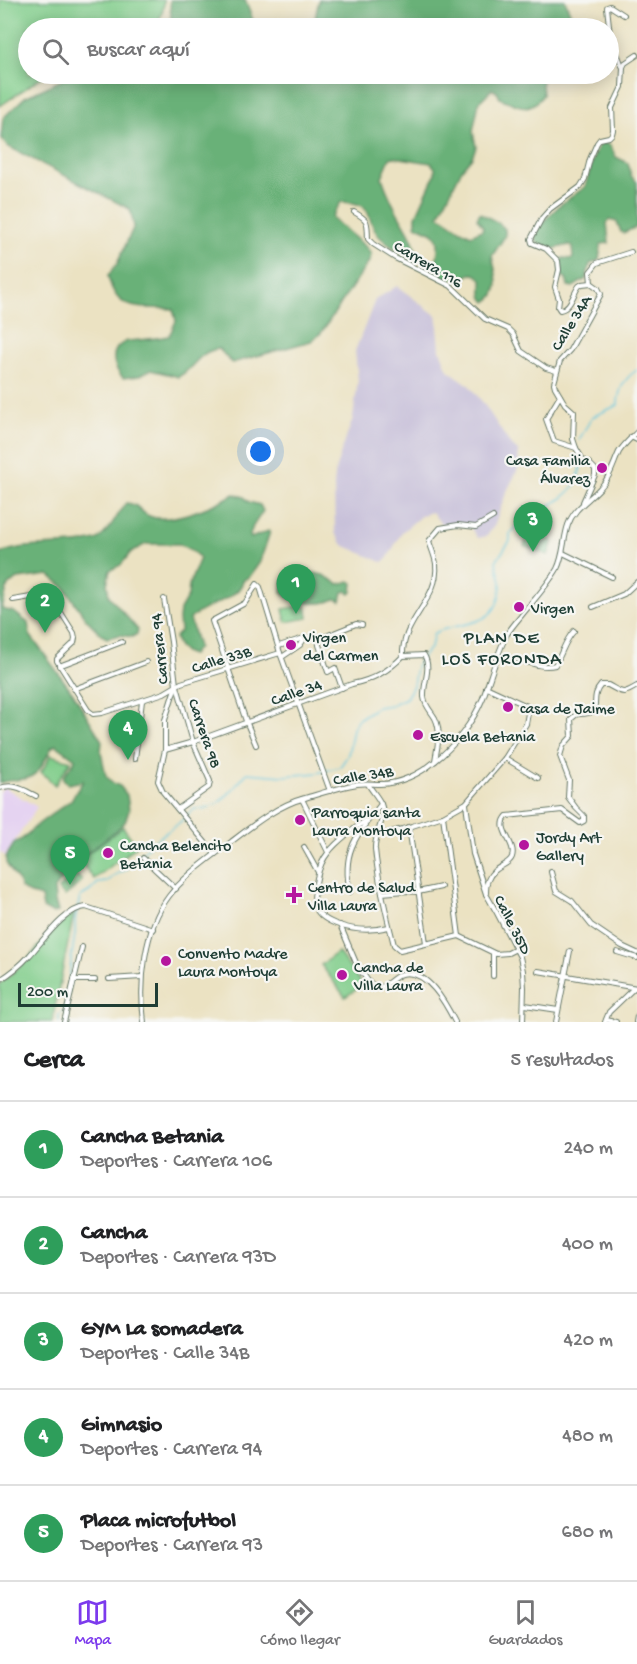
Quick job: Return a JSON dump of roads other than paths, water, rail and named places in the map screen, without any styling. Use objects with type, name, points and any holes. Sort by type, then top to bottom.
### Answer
[{"type":"street","points":[[608,18],[607,7],[610,6],[624,15]]},
{"type":"street","points":[[622,67],[637,55]]},
{"type":"street","points":[[591,283],[579,286],[568,305],[560,310],[555,287],[559,270],[558,261],[546,249],[532,243],[531,239],[542,218],[550,209],[583,184],[597,143],[600,139],[612,134],[612,108],[622,87],[622,67],[619,59]]},
{"type":"street","name":"Carrera 116","points":[[354,212],[365,218],[368,225],[368,239],[373,244],[402,262],[451,286],[485,320],[508,329],[521,351],[546,368],[556,371]]},
{"type":"street","name":"Calle 34A","points":[[560,396],[555,387],[556,371],[560,361],[570,350],[601,294],[598,288],[591,283],[590,272],[597,263],[631,252]]},
{"type":"street","points":[[576,448],[554,441],[546,419],[560,396],[574,412],[573,439],[576,448],[583,460],[595,469],[595,475],[582,503]]},
{"type":"street","name":"Calle 34B","points":[[144,1022],[142,977],[146,950],[164,903],[176,888],[241,834],[285,806],[357,784],[391,783],[405,779],[435,762],[451,747],[476,712],[508,632],[548,583],[558,567],[568,526],[574,513],[582,503],[600,489],[608,478],[621,450],[637,432]]},
{"type":"street","points":[[632,437],[637,440]]},
{"type":"street","points":[[435,762],[439,729],[425,702],[424,695],[428,661],[424,655],[420,654],[403,656],[404,640],[419,610],[430,595],[435,579],[436,563],[429,541],[440,528],[458,525],[476,527],[493,517]]},
{"type":"street","points":[[563,553],[612,577]]},
{"type":"street","points":[[593,607],[624,594],[637,582]]},
{"type":"street","points":[[256,745],[212,621],[245,603],[255,585],[258,585],[330,791]]},
{"type":"street","points":[[13,600],[43,595],[53,600],[74,633],[74,643],[57,659],[74,689],[146,662]]},
{"type":"street","name":"Carrera 94","points":[[164,599],[176,685],[165,720],[165,750],[158,781],[163,792],[215,855]]},
{"type":"street","points":[[279,646],[336,632],[356,624],[362,625]]},
{"type":"street","points":[[497,657],[512,657],[548,667],[555,665],[564,650],[567,637],[574,631]]},
{"type":"street","points":[[318,637],[318,645],[328,672],[334,668],[342,688]]},
{"type":"street","points":[[281,655],[300,645],[305,638]]},
{"type":"street","points":[[59,666],[122,642]]},
{"type":"street","name":"Calle 33B","points":[[74,689],[88,710],[93,714],[102,713],[142,701],[164,693],[176,685],[228,668],[281,655]]},
{"type":"street","name":"Calle 34","points":[[165,750],[366,681],[394,666],[403,656]]},
{"type":"street","points":[[486,894],[490,875],[494,870],[510,862],[512,858],[513,849],[504,830],[504,820],[507,816],[562,810],[578,822],[584,821],[584,816],[568,797],[569,780],[560,756],[563,747],[572,736],[571,719],[577,714],[593,712],[596,706],[596,692],[601,686],[608,684],[621,693],[637,686]]},
{"type":"street","name":"Carrera 98","points":[[176,685],[193,742],[210,781],[209,787],[179,811]]},
{"type":"street","points":[[376,836],[443,816],[466,803],[505,758],[526,724],[527,706],[486,687]]},
{"type":"street","points":[[135,759],[142,701]]},
{"type":"street","points":[[505,758],[538,778]]},
{"type":"street","points":[[368,784],[381,804],[383,814],[376,836],[375,851],[394,945],[400,950],[459,936],[493,953],[504,954],[516,949]]},
{"type":"street","points":[[0,788],[15,785],[36,796]]},
{"type":"street","points":[[302,799],[328,852]]},
{"type":"street","name":"Calle 35D","points":[[466,803],[465,809],[473,854],[486,894],[516,949],[523,971],[525,1005],[523,1022]]},
{"type":"street","points":[[350,892],[346,869],[349,853],[381,804]]},
{"type":"street","points":[[443,816],[459,936]]},
{"type":"street","points":[[370,818],[328,852],[318,873],[313,903],[328,921],[340,925],[360,930],[389,927]]},
{"type":"street","points":[[409,827],[426,943]]},
{"type":"street","points":[[304,846],[318,873]]},
{"type":"street","points":[[143,858],[176,888]]},
{"type":"street","points":[[551,872],[556,891],[572,901],[591,925],[622,946],[637,952]]},
{"type":"street","points":[[382,893],[418,892],[441,887]]},
{"type":"street","points":[[0,980],[18,967],[49,932],[80,908],[86,907],[153,929]]},
{"type":"street","points":[[340,925],[357,965],[370,984],[382,987],[400,975],[416,975],[434,987],[455,1022]]},
{"type":"street","points":[[64,1022],[82,947]]},
{"type":"street","points":[[556,1022],[570,951]]},
{"type":"street","points":[[617,952],[637,958]]},
{"type":"street","points":[[493,953],[493,976]]},
{"type":"street","points":[[538,971],[636,988]]},
{"type":"street","points":[[109,979],[142,977]]},
{"type":"street","points":[[74,980],[95,980]]},
{"type":"street","points":[[616,1022],[606,1021],[609,1011],[636,988]]},
{"type":"street","points":[[525,1005],[558,1010]]},
{"type":"street","points":[[636,1022],[637,1016]]},
{"type":"waterway","points":[[579,440],[592,417],[618,405],[623,385],[637,370]]},
{"type":"waterway","points":[[59,1022],[59,1015],[65,1009],[75,920],[80,897],[98,883],[107,882],[125,870],[154,841],[194,809],[203,809],[218,803],[247,773],[284,776],[317,773],[340,767],[348,755],[357,720],[377,707],[391,705],[406,698],[413,686],[416,667],[431,647],[434,633],[478,620],[487,616],[494,609],[499,599],[501,584],[496,561],[510,541],[510,534],[521,520],[562,498],[570,491],[577,482],[581,466]]},
{"type":"place","name":"Casa Familia Álvarez","points":[[602,468]]},
{"type":"place","name":"GYM La somadera","points":[[533,552]]},
{"type":"place","name":"Virgen","points":[[519,607]]},
{"type":"place","name":"Cancha Betania","points":[[296,614]]},
{"type":"place","name":"Cancha","points":[[45,633]]},
{"type":"place","name":"Virgen del Carmen","points":[[291,645]]},
{"type":"place","name":"casa de Jaime","points":[[508,707]]},
{"type":"place","name":"Escuela Betania","points":[[418,735]]},
{"type":"place","name":"Gimnasio","points":[[128,760]]},
{"type":"place","name":"Parroquia santa Laura Montoya","points":[[300,820]]},
{"type":"place","name":"Jordy Art Gallery","points":[[524,845]]},
{"type":"place","name":"Cancha Belencito Betania","points":[[108,853]]},
{"type":"place","name":"Placa microfutbol","points":[[70,885]]},
{"type":"place","name":"Centro de Salud Villa Laura","points":[[294,895]]},
{"type":"place","name":"Convento Madre Laura Montoya","points":[[166,961]]},
{"type":"place","name":"Cancha de Villa Laura","points":[[342,975]]},
{"type":"district","name":"PLAN DE LOS FORONDA","points":[[502,647]]}]
